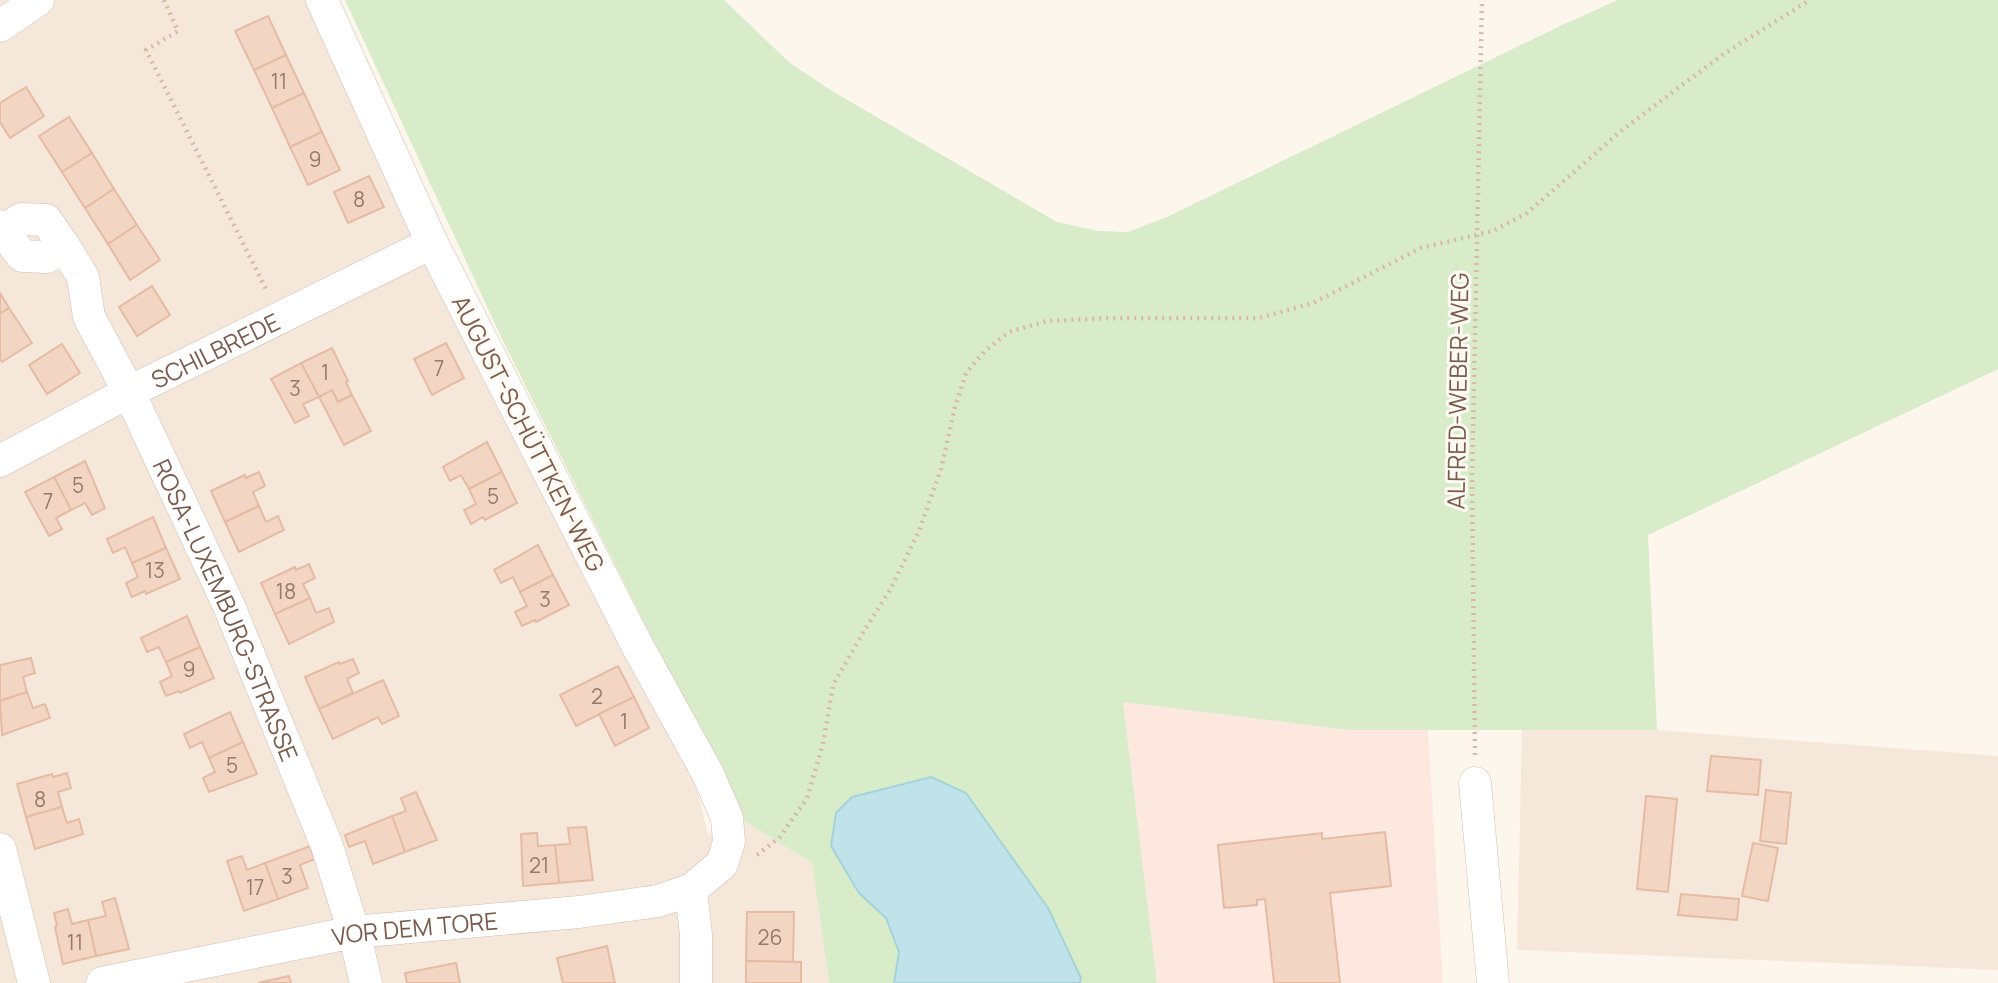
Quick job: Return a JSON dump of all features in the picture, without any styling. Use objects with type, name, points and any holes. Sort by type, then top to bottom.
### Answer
[{"type":"street","points":[[0,26],[38,0]]},
{"type":"street","name":"AUGUST-SCHÜTTKEN-WEG","points":[[322,0],[432,243],[638,647],[708,774],[727,818],[729,842],[723,864]]},
{"type":"street","name":"ROSA-LUXEMBURG-STRASSE","points":[[2,229],[22,256],[47,257],[64,246],[83,276],[89,317],[129,392],[229,606],[327,846],[354,932],[366,983]]},
{"type":"street","name":"SCHILBREDE","points":[[0,461],[129,392],[432,243]]},
{"type":"street","points":[[1475,783],[1493,983]]},
{"type":"street","points":[[0,849],[34,983]]},
{"type":"street","name":"VOR DEM TORE","points":[[102,983],[354,932],[579,912],[658,901],[691,890],[723,864]]},
{"type":"street","points":[[691,890],[696,935],[696,983]]},
{"type":"path","points":[[164,0],[178,31],[146,50],[280,317]]},
{"type":"path","name":"ALFRED-WEBER-WEG","points":[[1475,783],[1472,479],[1482,0]]},
{"type":"path","points":[[723,864],[759,854],[770,846],[780,837],[807,798],[823,744],[833,685],[890,590],[919,531],[941,469],[966,373],[985,351],[1009,332],[1047,321],[1259,318],[1313,303],[1422,248],[1493,231],[1527,213],[1621,131],[1722,55],[1810,0]]},
{"type":"shaded area","points":[[0,0],[307,0],[695,780],[708,835],[744,821],[812,863],[829,983],[0,983]]},
{"type":"shaded area","points":[[1123,702],[1349,730],[1428,730],[1443,983],[1157,983]]},
{"type":"shaded area","points":[[1522,730],[1657,730],[1998,756],[1998,970],[1517,950]]},
{"type":"green space","points":[[345,0],[724,0],[790,63],[832,91],[1057,222],[1099,231],[1128,232],[1167,217],[1618,0],[1998,0],[1998,369],[1648,535],[1657,730],[1349,730],[1123,702],[1157,983],[1080,983],[1081,978],[831,846],[859,893],[886,918],[899,952],[894,983],[829,983],[812,863],[744,821],[503,341]]},
{"type":"water","points":[[931,777],[966,793],[1048,908],[1081,978],[1080,983],[894,983],[899,952],[886,918],[859,893],[831,846],[836,813],[852,797]]},
{"type":"building","points":[[268,16],[286,55],[254,70],[235,31]]},
{"type":"building","points":[[286,55],[304,93],[272,108],[254,70]]},
{"type":"building","points":[[26,87],[44,116],[10,138],[0,122],[0,103]]},
{"type":"building","points":[[304,93],[322,132],[290,147],[272,108]]},
{"type":"building","points":[[69,117],[92,153],[62,172],[39,136]]},
{"type":"building","points":[[322,132],[340,170],[308,185],[290,147]]},
{"type":"building","points":[[92,153],[114,189],[85,208],[62,172]]},
{"type":"building","points":[[369,176],[384,207],[348,223],[334,192]]},
{"type":"building","points":[[114,189],[137,225],[108,244],[85,208]]},
{"type":"building","points":[[137,225],[160,260],[130,280],[108,244]]},
{"type":"building","points":[[152,286],[170,315],[137,336],[119,307]]},
{"type":"building","points":[[0,293],[9,308],[0,314]]},
{"type":"building","points":[[9,308],[32,343],[2,362],[0,314]]},
{"type":"building","points":[[446,343],[464,378],[432,395],[414,359]]},
{"type":"building","points":[[62,344],[80,373],[47,394],[29,365]]},
{"type":"building","points":[[332,348],[352,395],[338,402],[332,390],[319,397],[301,363]]},
{"type":"building","points":[[301,363],[319,397],[303,404],[309,416],[295,423],[271,379]]},
{"type":"building","points":[[332,390],[338,402],[352,395],[371,431],[344,445],[319,397]]},
{"type":"building","points":[[487,442],[502,472],[469,489],[461,475],[450,481],[443,467]]},
{"type":"building","points":[[85,461],[105,508],[92,515],[85,503],[71,510],[54,477]]},
{"type":"building","points":[[259,472],[265,486],[253,492],[259,506],[225,522],[211,491],[245,475],[246,478]]},
{"type":"building","points":[[502,472],[517,503],[485,520],[483,517],[471,524],[464,510],[476,504],[469,489]]},
{"type":"building","points":[[54,477],[71,510],[56,518],[62,529],[49,536],[25,492]]},
{"type":"building","points":[[259,506],[266,522],[278,516],[284,530],[239,552],[225,522]]},
{"type":"building","points":[[153,517],[166,548],[132,563],[125,547],[113,553],[107,539]]},
{"type":"building","points":[[538,545],[553,575],[520,592],[513,577],[501,583],[494,570]]},
{"type":"building","points":[[166,548],[180,579],[146,594],[145,591],[132,597],[126,583],[138,577],[132,563]]},
{"type":"building","points":[[309,564],[315,578],[303,584],[310,598],[275,614],[261,583],[295,567],[296,570]]},
{"type":"building","points":[[553,575],[569,605],[522,626],[515,612],[527,606],[520,592]]},
{"type":"building","points":[[310,598],[316,613],[329,608],[334,622],[289,644],[275,614]]},
{"type":"building","points":[[187,616],[200,647],[166,662],[159,647],[147,652],[141,638]]},
{"type":"building","points":[[200,647],[214,678],[180,693],[179,691],[166,696],[160,682],[172,676],[166,662]]},
{"type":"building","points":[[31,658],[35,673],[23,677],[27,692],[0,701],[0,665]]},
{"type":"building","points":[[353,659],[359,673],[347,679],[353,693],[319,709],[305,677],[339,662],[340,664]]},
{"type":"building","points":[[618,666],[634,697],[576,726],[560,695]]},
{"type":"building","points":[[383,680],[399,716],[382,724],[378,717],[333,739],[319,709]]},
{"type":"building","points":[[27,692],[33,708],[45,704],[50,718],[2,735],[0,701]]},
{"type":"building","points":[[634,697],[649,728],[615,746],[599,714]]},
{"type":"building","points":[[230,712],[243,742],[209,758],[202,742],[190,748],[184,734]]},
{"type":"building","points":[[243,742],[257,774],[209,792],[203,778],[215,772],[209,758]]},
{"type":"building","points":[[1711,756],[1761,760],[1758,795],[1707,791]]},
{"type":"building","points":[[67,773],[71,788],[58,792],[62,807],[26,817],[17,784],[52,774],[53,777]]},
{"type":"building","points":[[1766,790],[1791,793],[1786,844],[1760,841]]},
{"type":"building","points":[[416,792],[437,840],[405,852],[392,816],[406,811],[401,798]]},
{"type":"building","points":[[1646,796],[1677,799],[1668,892],[1637,889]]},
{"type":"building","points":[[62,807],[67,823],[79,819],[83,834],[35,849],[26,817]]},
{"type":"building","points":[[392,816],[405,852],[373,864],[365,841],[349,847],[345,835]]},
{"type":"building","points":[[586,827],[593,880],[559,883],[555,845],[570,844],[568,828]]},
{"type":"building","points":[[1385,832],[1391,886],[1330,893],[1340,983],[1274,983],[1265,899],[1257,900],[1257,905],[1224,908],[1218,845],[1322,833],[1322,839]]},
{"type":"building","points":[[537,833],[538,846],[555,845],[559,883],[523,886],[521,834]]},
{"type":"building","points":[[1753,843],[1778,848],[1768,901],[1742,896]]},
{"type":"building","points":[[310,846],[315,859],[300,865],[308,888],[278,899],[265,863]]},
{"type":"building","points":[[242,856],[247,870],[265,863],[278,899],[244,911],[227,861]]},
{"type":"building","points":[[1681,894],[1739,899],[1737,920],[1678,915]]},
{"type":"building","points":[[115,898],[129,949],[96,956],[88,920],[106,916],[102,902]]},
{"type":"building","points":[[68,909],[72,924],[88,920],[96,956],[63,964],[54,913]]},
{"type":"building","points":[[747,912],[794,912],[793,962],[746,961]]},
{"type":"building","points":[[607,946],[615,983],[563,983],[557,958]]},
{"type":"building","points":[[746,961],[801,962],[801,983],[746,983]]},
{"type":"building","points":[[456,963],[460,983],[407,983],[405,973]]},
{"type":"building","points":[[289,976],[291,983],[258,983]]}]
